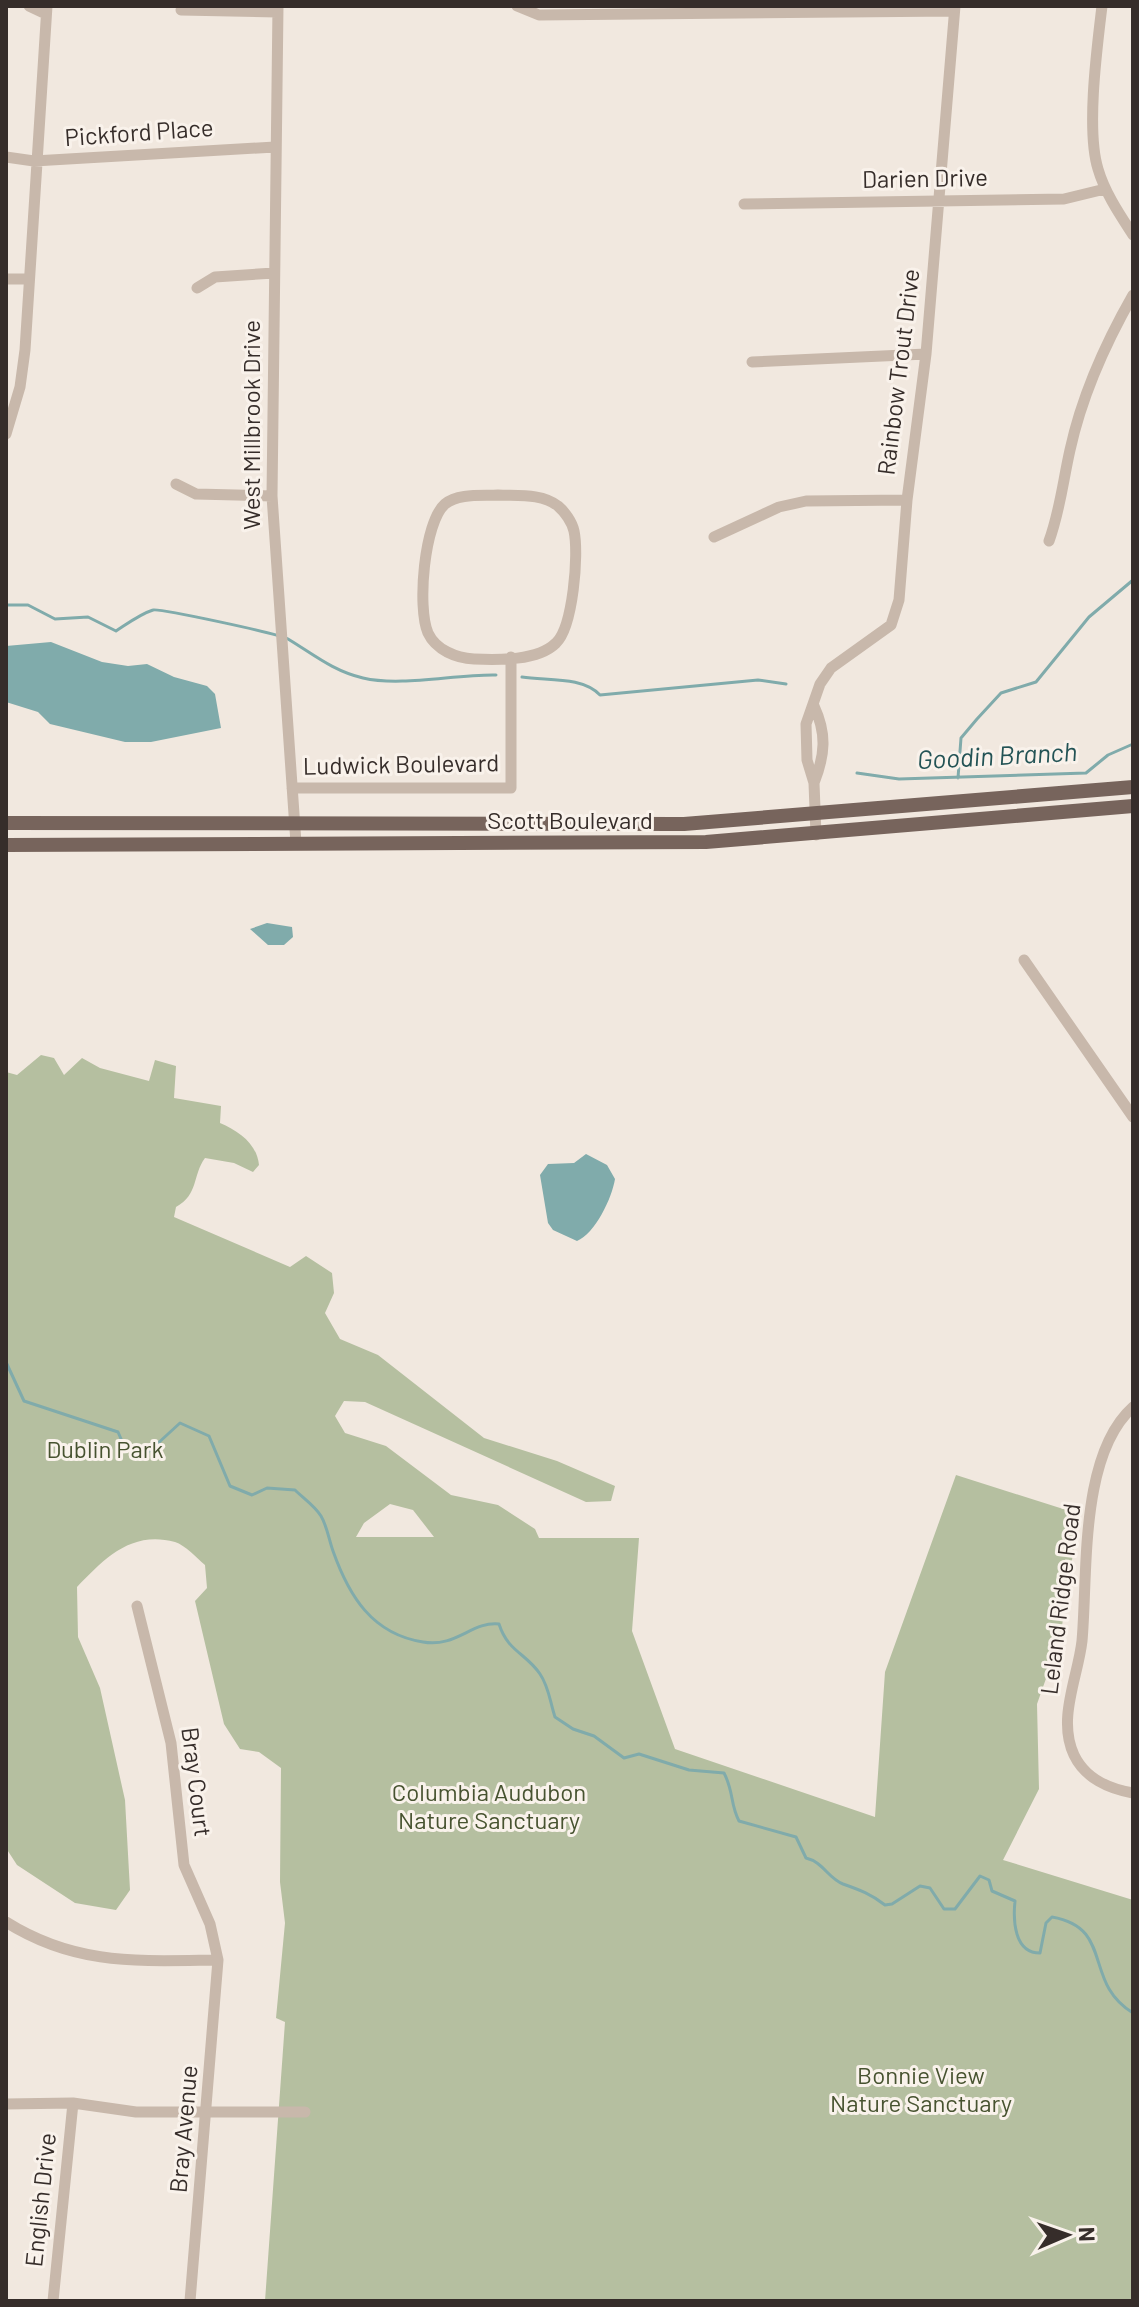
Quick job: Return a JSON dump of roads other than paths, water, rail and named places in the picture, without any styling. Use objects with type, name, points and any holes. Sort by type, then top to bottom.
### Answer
[{"type":"main road","name":"Scott Boulevard","points":[[6,823],[684,824],[1133,787]]},
{"type":"main road","name":"Scott Boulevard","points":[[6,845],[706,842],[1133,806]]},
{"type":"street","points":[[6,434],[23,362],[34,161],[47,10],[29,6]]},
{"type":"street","points":[[517,6],[539,15],[665,10],[955,9]]},
{"type":"street","points":[[1102,6],[1094,125],[1097,166],[1105,189],[1133,235]]},
{"type":"street","points":[[181,10],[278,9]]},
{"type":"street","name":"West Millbrook Drive","points":[[278,9],[272,496],[296,843]]},
{"type":"street","name":"Rainbow Trout Drive","points":[[816,835],[814,783],[805,740],[806,724],[820,684],[831,668],[891,625],[899,600],[907,500],[926,354],[955,9]]},
{"type":"street","name":"Pickford Place","points":[[6,157],[34,161],[275,147]]},
{"type":"street","name":"Darien Drive","points":[[744,204],[1064,199],[1105,189]]},
{"type":"street","points":[[197,288],[215,277],[274,273]]},
{"type":"street","points":[[6,279],[27,279]]},
{"type":"street","points":[[1049,541],[1059,513],[1082,404],[1100,358],[1133,295]]},
{"type":"street","points":[[752,362],[926,354]]},
{"type":"street","points":[[176,484],[196,494],[272,496]]},
{"type":"street","points":[[465,496],[536,497],[556,504],[574,529],[575,549],[567,627],[548,650],[511,657],[473,659],[441,648],[427,631],[424,602],[428,543],[434,518],[447,502],[465,496]]},
{"type":"street","points":[[714,537],[779,507],[806,501],[907,500]]},
{"type":"street","name":"Ludwick Boulevard","points":[[292,788],[511,788],[511,657]]},
{"type":"street","name":"Rainbow Trout Drive","points":[[814,706],[823,727],[824,758],[814,783]]},
{"type":"street","points":[[1024,960],[1133,1117]]},
{"type":"street","name":"Leland Ridge Road","points":[[1133,1407],[1121,1418],[1106,1444],[1083,1559],[1082,1641],[1067,1719],[1068,1738],[1075,1757],[1101,1784],[1133,1793]]},
{"type":"street","name":"Bray Court","points":[[137,1606],[171,1743],[184,1865],[210,1924],[218,1960]]},
{"type":"street","points":[[6,1922],[33,1939],[69,1953],[124,1962],[218,1960]]},
{"type":"street","name":"Bray Avenue","points":[[190,2301],[208,2112],[218,1960]]},
{"type":"street","points":[[6,2104],[73,2103],[136,2112],[305,2112]]},
{"type":"street","name":"English Drive","points":[[53,2301],[73,2103]]},
{"type":"water","points":[[51,642],[102,662],[128,666],[147,664],[174,677],[207,686],[215,694],[221,728],[151,742],[125,742],[50,724],[38,712],[6,702],[6,646]]},
{"type":"water","points":[[267,923],[292,927],[293,937],[284,945],[268,945],[250,929]]},
{"type":"water","points":[[586,1154],[607,1165],[615,1179],[602,1214],[590,1231],[577,1241],[553,1230],[548,1223],[540,1175],[548,1164],[574,1163]]},
{"type":"waterway","points":[[958,778],[961,738],[977,719],[1001,693],[1036,682],[1089,617],[1133,580]]},
{"type":"waterway","name":"Goodin Branch","points":[[6,605],[28,605],[55,619],[88,617],[116,631],[153,610],[196,617],[280,636],[324,662],[363,678],[411,681],[496,675]]},
{"type":"waterway","name":"Goodin Branch","points":[[522,677],[574,682],[600,695],[758,680],[786,684]]},
{"type":"waterway","name":"Goodin Branch","points":[[857,773],[899,779],[1086,773],[1108,755],[1133,744]]},
{"type":"waterway","points":[[6,1362],[24,1401],[118,1432],[125,1448],[144,1456],[180,1423],[209,1436],[230,1486],[252,1495],[267,1488],[295,1490],[316,1509],[325,1524],[347,1583],[376,1622],[405,1638],[435,1643],[480,1626],[499,1624],[507,1641],[535,1667],[543,1679],[555,1717],[573,1729],[594,1736],[624,1758],[639,1754],[689,1770],[724,1773],[739,1821],[796,1837],[806,1858],[838,1881],[885,1905],[892,1904],[920,1886],[930,1888],[944,1909],[955,1909],[980,1876],[989,1880],[992,1891],[1015,1901],[1017,1934],[1020,1942],[1031,1952],[1040,1953],[1046,1923],[1052,1917],[1071,1923],[1084,1932],[1092,1944],[1108,1986],[1117,2000],[1133,2013]]},
{"type":"park label","name":"Dublin Park","points":[[105,1450]]},
{"type":"park label","name":"Columbia Audubon Nature Sanctuary","points":[[489,1807]]},
{"type":"park label","name":"Bonnie View Nature Sanctuary","points":[[921,2090]]}]
